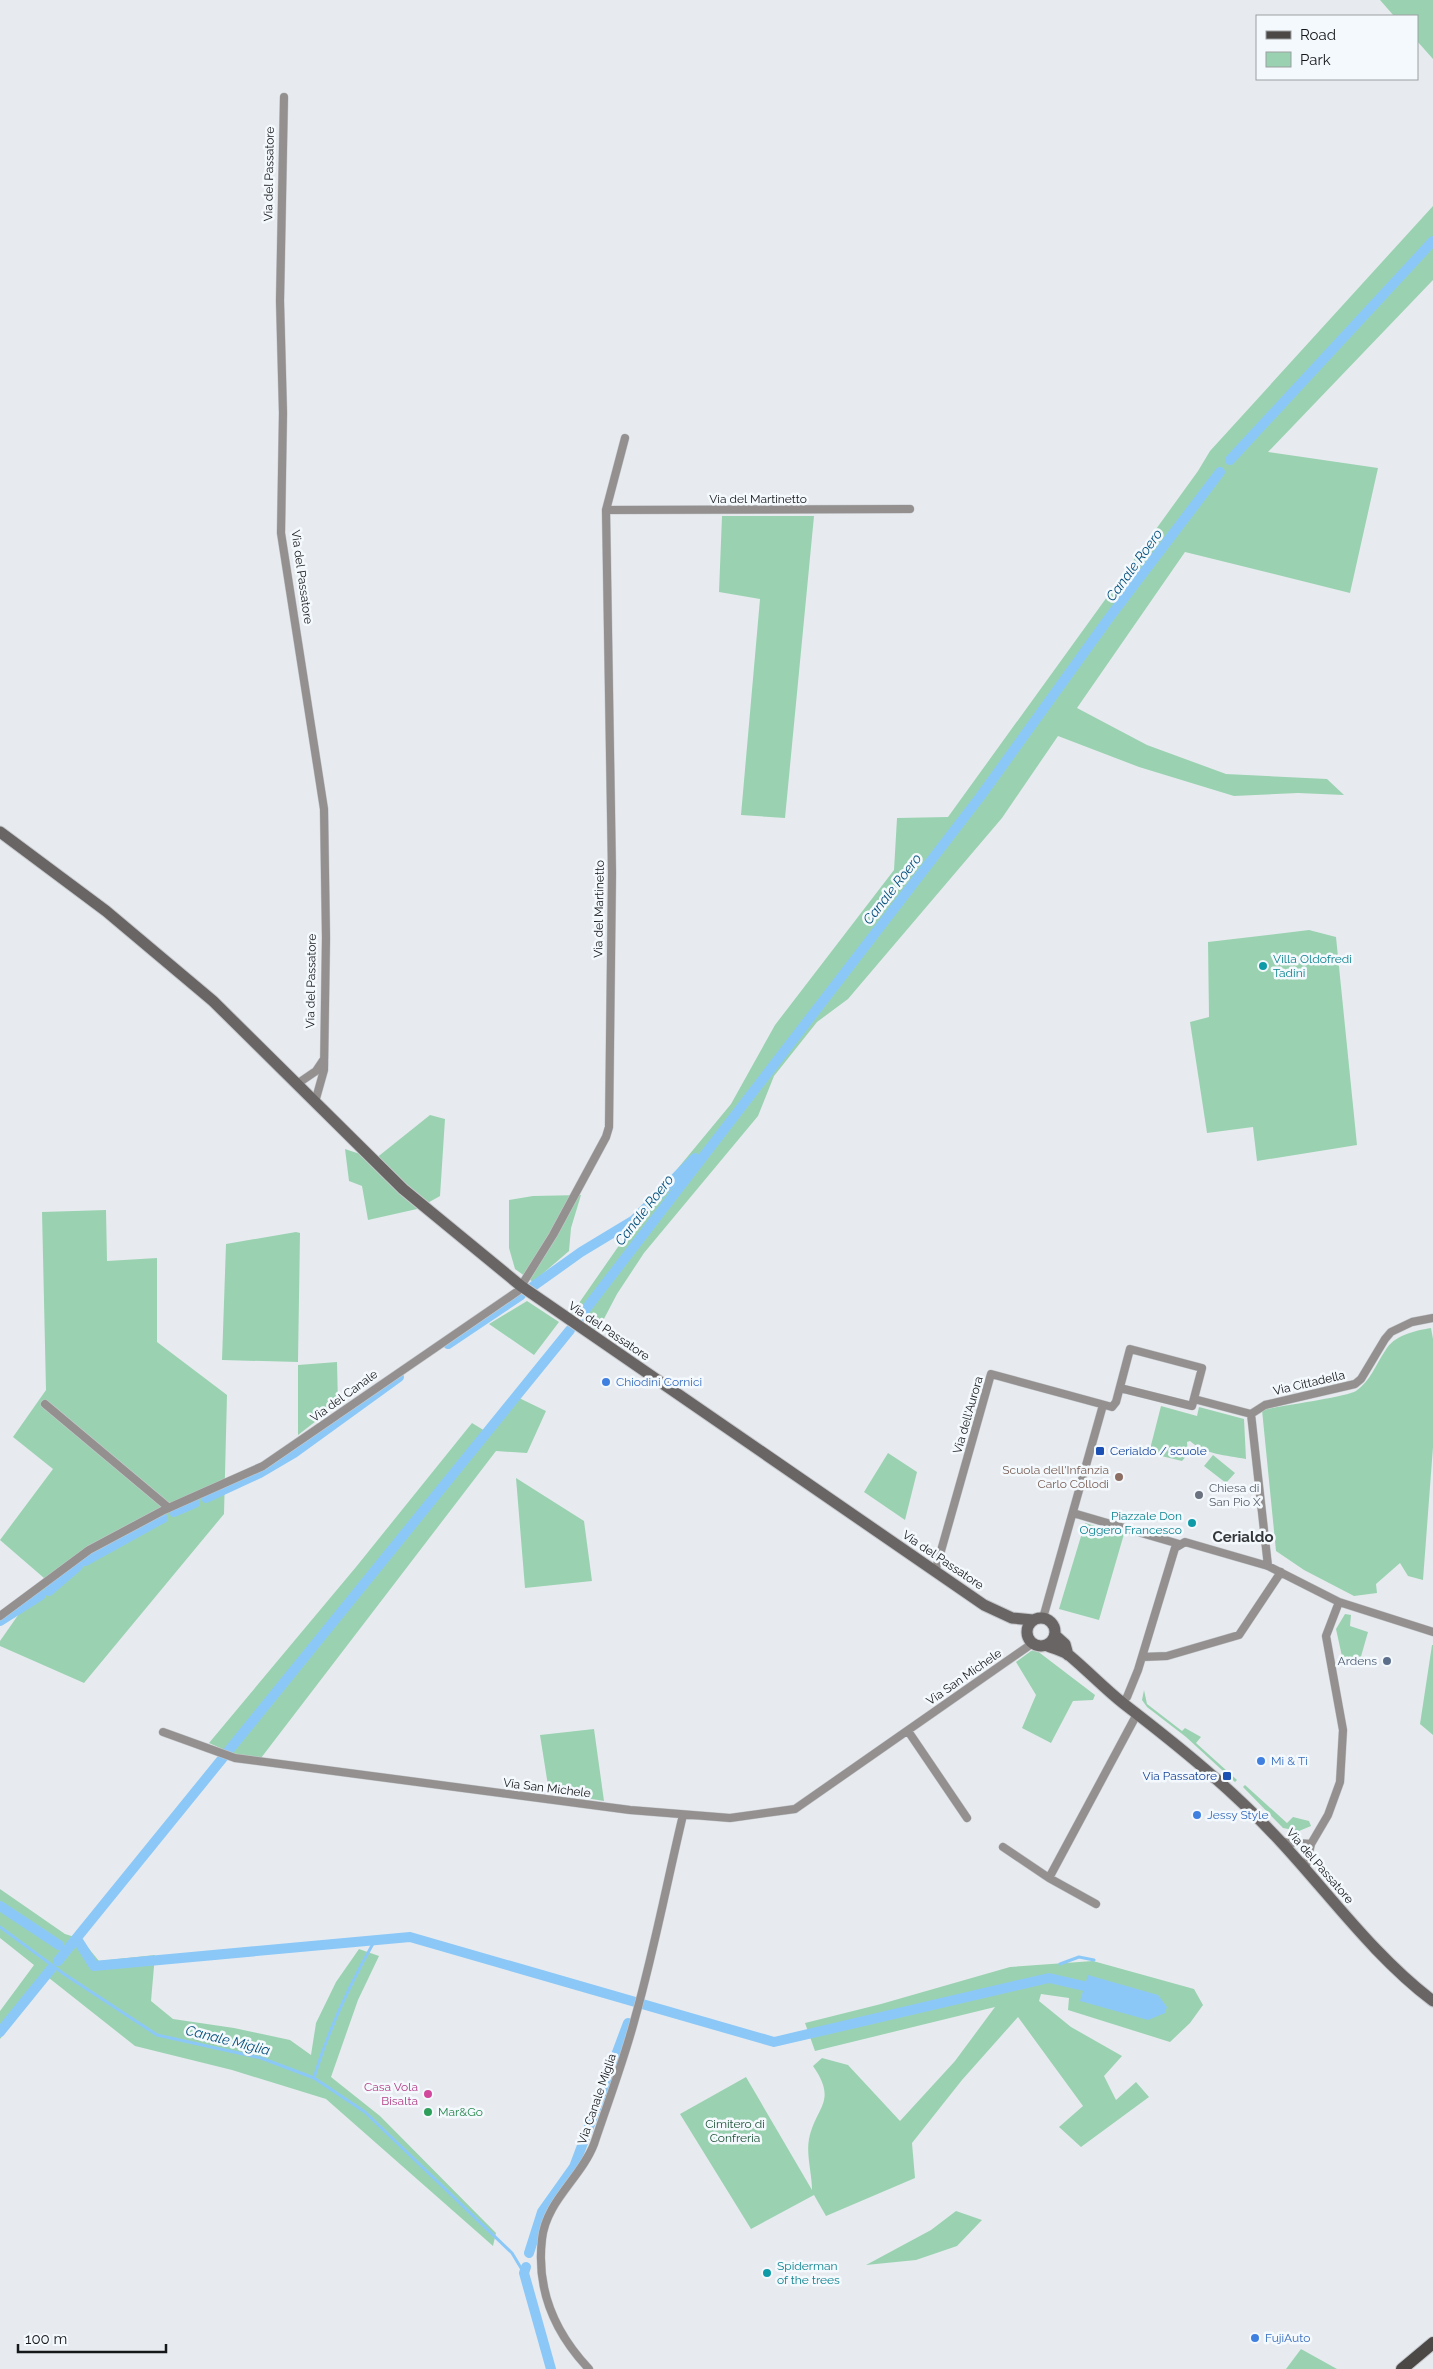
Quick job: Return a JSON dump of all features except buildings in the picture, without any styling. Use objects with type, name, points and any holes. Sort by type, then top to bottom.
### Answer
[{"type":"main road","points":[[1402,2369],[1429,2346]]},
{"type":"main road","points":[[1414,2369],[1429,2346]]},
{"type":"street","name":"Via del Passatore","points":[[284,97],[280,301],[283,413],[281,533],[324,809],[324,1070],[315,1102]]},
{"type":"street","name":"Via del Martinetto","points":[[521,1286],[553,1235],[606,1137],[609,1127],[609,978],[612,873],[606,510],[625,438]]},
{"type":"street","name":"Via del Martinetto","points":[[606,510],[910,509]]},
{"type":"street","name":"Via del Passatore","points":[[0,832],[106,910],[212,1001],[404,1189],[521,1286],[984,1605],[1012,1618],[1038,1619]]},
{"type":"street","points":[[297,1084],[316,1071],[324,1059]]},
{"type":"street","name":"Via del Canale","points":[[0,1616],[89,1550],[169,1508],[263,1466],[518,1291],[521,1286]]},
{"type":"street","name":"Via Cittadella","points":[[1251,1414],[1265,1405],[1354,1384],[1361,1379],[1385,1338],[1392,1332],[1412,1322],[1433,1318]]},
{"type":"street","points":[[1038,1619],[1051,1622],[1055,1634],[1046,1645],[1030,1639],[1028,1627],[1038,1619],[1073,1513],[1102,1405],[1112,1407],[1116,1402],[1130,1349],[1202,1368],[1192,1406],[1120,1388]]},
{"type":"street","name":"Via dell'Aurora","points":[[935,1572],[990,1374],[1102,1405]]},
{"type":"street","points":[[1194,1399],[1251,1414],[1268,1566]]},
{"type":"street","points":[[45,1404],[169,1508]]},
{"type":"street","points":[[1073,1513],[1179,1544],[1193,1543],[1268,1566],[1339,1602],[1433,1632]]},
{"type":"street","points":[[1122,1702],[1127,1697],[1142,1657],[1175,1548],[1179,1544]]},
{"type":"street","points":[[1142,1657],[1167,1656],[1239,1635],[1280,1572]]},
{"type":"street","points":[[1305,1870],[1311,1844],[1328,1815],[1340,1782],[1343,1730],[1326,1636],[1339,1602]]},
{"type":"street","name":"Via del Passatore","points":[[1012,1618],[1030,1639]]},
{"type":"street","name":"Via del Passatore","points":[[1055,1634],[1065,1644],[1068,1655]]},
{"type":"street","name":"Via San Michele","points":[[164,1732],[231,1756],[515,1796],[683,1815],[730,1818],[795,1809],[908,1730],[1030,1639]]},
{"type":"street","name":"Via del Passatore","points":[[1046,1645],[1068,1655],[1226,1787],[1281,1842],[1372,1946],[1411,1984],[1433,2001]]},
{"type":"street","points":[[1049,1878],[1137,1714]]},
{"type":"street","points":[[908,1730],[967,1818]]},
{"type":"street","name":"Via Canale Miglia","points":[[589,2369],[569,2348],[556,2328],[541,2268],[542,2237],[546,2220],[559,2197],[588,2160],[639,2003],[683,1815]]},
{"type":"street","points":[[1281,1842],[1311,1844]]},
{"type":"street","points":[[1003,1847],[1049,1878],[1096,1904]]},
{"type":"green space","points":[[1380,0],[1433,0],[1433,59],[1418,42],[1418,15],[1393,15]]},
{"type":"green space","points":[[1433,206],[1433,280],[1268,452],[1378,468],[1350,593],[1185,552],[1077,708],[1147,745],[1226,774],[1327,779],[1344,795],[1298,793],[1234,796],[1139,767],[1058,736],[1002,818],[848,999],[817,1022],[774,1076],[758,1116],[644,1253],[617,1294],[596,1334],[570,1316],[645,1208],[731,1104],[775,1025],[894,870],[897,818],[948,817],[1198,471],[1210,451]]},
{"type":"green space","points":[[722,516],[814,516],[785,818],[741,815],[760,599],[719,592]]},
{"type":"green space","points":[[1309,930],[1336,937],[1357,1145],[1257,1161],[1253,1127],[1207,1133],[1190,1022],[1209,1017],[1208,942]]},
{"type":"green space","points":[[430,1115],[445,1119],[440,1196],[417,1209],[368,1220],[362,1186],[349,1181],[345,1149],[375,1159]]},
{"type":"green space","points":[[581,1195],[571,1228],[569,1251],[533,1282],[515,1269],[509,1248],[509,1200],[533,1196]]},
{"type":"green space","points":[[106,1210],[107,1261],[157,1258],[157,1342],[227,1395],[224,1514],[84,1683],[0,1646],[0,1641],[44,1578],[0,1540],[53,1469],[13,1437],[46,1390],[42,1212]]},
{"type":"green space","points":[[296,1232],[300,1233],[298,1362],[222,1360],[226,1244]]},
{"type":"green space","points":[[527,1301],[559,1322],[534,1355],[489,1324]]},
{"type":"green space","points":[[1431,1328],[1433,1339],[1433,1447],[1423,1580],[1408,1576],[1400,1563],[1376,1584],[1377,1593],[1354,1596],[1304,1570],[1276,1551],[1262,1410],[1326,1399],[1356,1391],[1369,1377],[1385,1351],[1394,1341],[1411,1332]]},
{"type":"green space","points":[[337,1362],[338,1404],[298,1435],[298,1365]]},
{"type":"green space","points":[[517,1397],[546,1411],[527,1453],[496,1451],[261,1758],[238,1756],[209,1743],[356,1567],[472,1423],[490,1434]]},
{"type":"green space","points":[[1161,1406],[1197,1416],[1199,1407],[1244,1419],[1246,1459],[1209,1452],[1190,1441],[1187,1442],[1188,1454],[1182,1461],[1149,1453]]},
{"type":"green space","points":[[888,1453],[917,1472],[905,1520],[864,1492]]},
{"type":"green space","points":[[1213,1455],[1235,1473],[1226,1483],[1204,1466]]},
{"type":"green space","points":[[516,1478],[584,1521],[592,1581],[525,1588]]},
{"type":"green space","points":[[1085,1523],[1124,1534],[1099,1620],[1059,1609]]},
{"type":"green space","points":[[1345,1614],[1351,1615],[1350,1626],[1368,1632],[1360,1660],[1343,1661],[1336,1629]]},
{"type":"green space","points":[[1433,1645],[1433,1735],[1420,1724]]},
{"type":"green space","points":[[1036,1650],[1095,1695],[1093,1700],[1073,1701],[1051,1743],[1022,1728],[1036,1695],[1016,1662],[1031,1651]]},
{"type":"green space","points":[[1144,1690],[1147,1704],[1182,1731],[1185,1728],[1201,1737],[1196,1743],[1237,1780],[1235,1782],[1186,1737],[1147,1707],[1142,1700]]},
{"type":"green space","points":[[594,1729],[604,1801],[549,1792],[540,1735]]},
{"type":"green space","points":[[1245,1785],[1287,1823],[1293,1817],[1309,1821],[1311,1826],[1299,1831],[1283,1828],[1243,1787]]},
{"type":"green space","points":[[0,1889],[65,1934],[81,1939],[99,1961],[155,1955],[151,2001],[173,2019],[234,2028],[290,2040],[311,2055],[316,2023],[336,1982],[359,1949],[379,1956],[358,2000],[331,2077],[380,2116],[496,2233],[493,2246],[326,2099],[232,2070],[135,2046],[49,1978],[0,2039],[0,2011],[34,1965],[0,1938]]},
{"type":"green space","name":"Cimitero di Confreria","points":[[1093,1961],[1194,1989],[1203,2005],[1190,2023],[1170,2042],[1068,2010],[1069,1998],[1041,1994],[1039,2001],[1071,2027],[1122,2056],[1104,2076],[1116,2100],[1136,2082],[1149,2097],[1081,2147],[1059,2127],[1083,2106],[1018,2017],[962,2080],[912,2143],[915,2178],[826,2216],[814,2195],[751,2229],[680,2114],[746,2077],[812,2190],[808,2151],[809,2139],[825,2096],[820,2078],[813,2066],[822,2058],[848,2065],[900,2121],[955,2061],[995,2007],[815,2051],[805,2023],[881,2004],[1010,1967]]},
{"type":"green space","points":[[956,2211],[982,2220],[957,2246],[916,2260],[866,2265],[931,2230]]},
{"type":"green space","points":[[1301,2349],[1337,2369],[1286,2369]]},
{"type":"water","points":[[1088,1975],[1158,1995],[1167,2007],[1165,2013],[1148,2020],[1080,2001]]},
{"type":"waterway","name":"Canale Roero","points":[[1230,460],[1433,241]]},
{"type":"waterway","name":"Canale Roero","points":[[579,1318],[980,797],[1109,618],[1220,472]]},
{"type":"waterway","points":[[532,1287],[581,1252],[634,1220],[695,1158]]},
{"type":"waterway","points":[[448,1344],[521,1295]]},
{"type":"waterway","points":[[58,1961],[570,1330]]},
{"type":"waterway","points":[[206,1498],[260,1473],[294,1453],[399,1377]]},
{"type":"waterway","points":[[174,1512],[195,1503]]},
{"type":"waterway","points":[[85,1561],[163,1518]]},
{"type":"waterway","points":[[49,1591],[78,1566]]},
{"type":"waterway","points":[[0,1621],[41,1595]]},
{"type":"waterway","points":[[0,1906],[59,1945]]},
{"type":"waterway","name":"Canale Miglia","points":[[0,1927],[64,1974],[157,2035],[261,2058],[314,2078],[365,2112],[512,2253],[524,2273]]},
{"type":"waterway","points":[[77,1939],[94,1966],[410,1937],[774,2042],[1049,1978],[1084,1986]]},
{"type":"waterway","points":[[314,2078],[340,2008],[375,1940]]},
{"type":"waterway","points":[[1060,1964],[1079,1957],[1094,1960]]},
{"type":"waterway","points":[[0,2032],[51,1969]]},
{"type":"waterway","points":[[529,2253],[542,2212],[574,2167],[628,2023]]},
{"type":"waterway","points":[[526,2267],[524,2273],[551,2369]]},
{"type":"place","name":"Villa Oldofredi Tadini","points":[[1263,966]]},
{"type":"place","name":"Chiodini Cornici","points":[[606,1382]]},
{"type":"place","name":"Cerialdo / scuole","points":[[1100,1451]]},
{"type":"place","name":"Scuola dell'Infanzia Carlo Collodi","points":[[1119,1477]]},
{"type":"place","name":"Chiesa di San Pio X","points":[[1199,1495]]},
{"type":"place","name":"Piazzale Don Oggero Francesco","points":[[1192,1523]]},
{"type":"place","name":"Ardens","points":[[1387,1661]]},
{"type":"place","name":"Mi & Ti","points":[[1261,1761]]},
{"type":"place","name":"Via Passatore","points":[[1227,1776]]},
{"type":"place","name":"Jessy Style","points":[[1197,1815]]},
{"type":"place","name":"Casa Vola Bisalta","points":[[428,2094]]},
{"type":"place","name":"Mar&Go","points":[[428,2112]]},
{"type":"place","name":"Spiderman of the trees","points":[[767,2273]]},
{"type":"place","name":"FujiAuto","points":[[1255,2338]]},
{"type":"district","name":"Cerialdo","points":[[1243,1537]]}]
